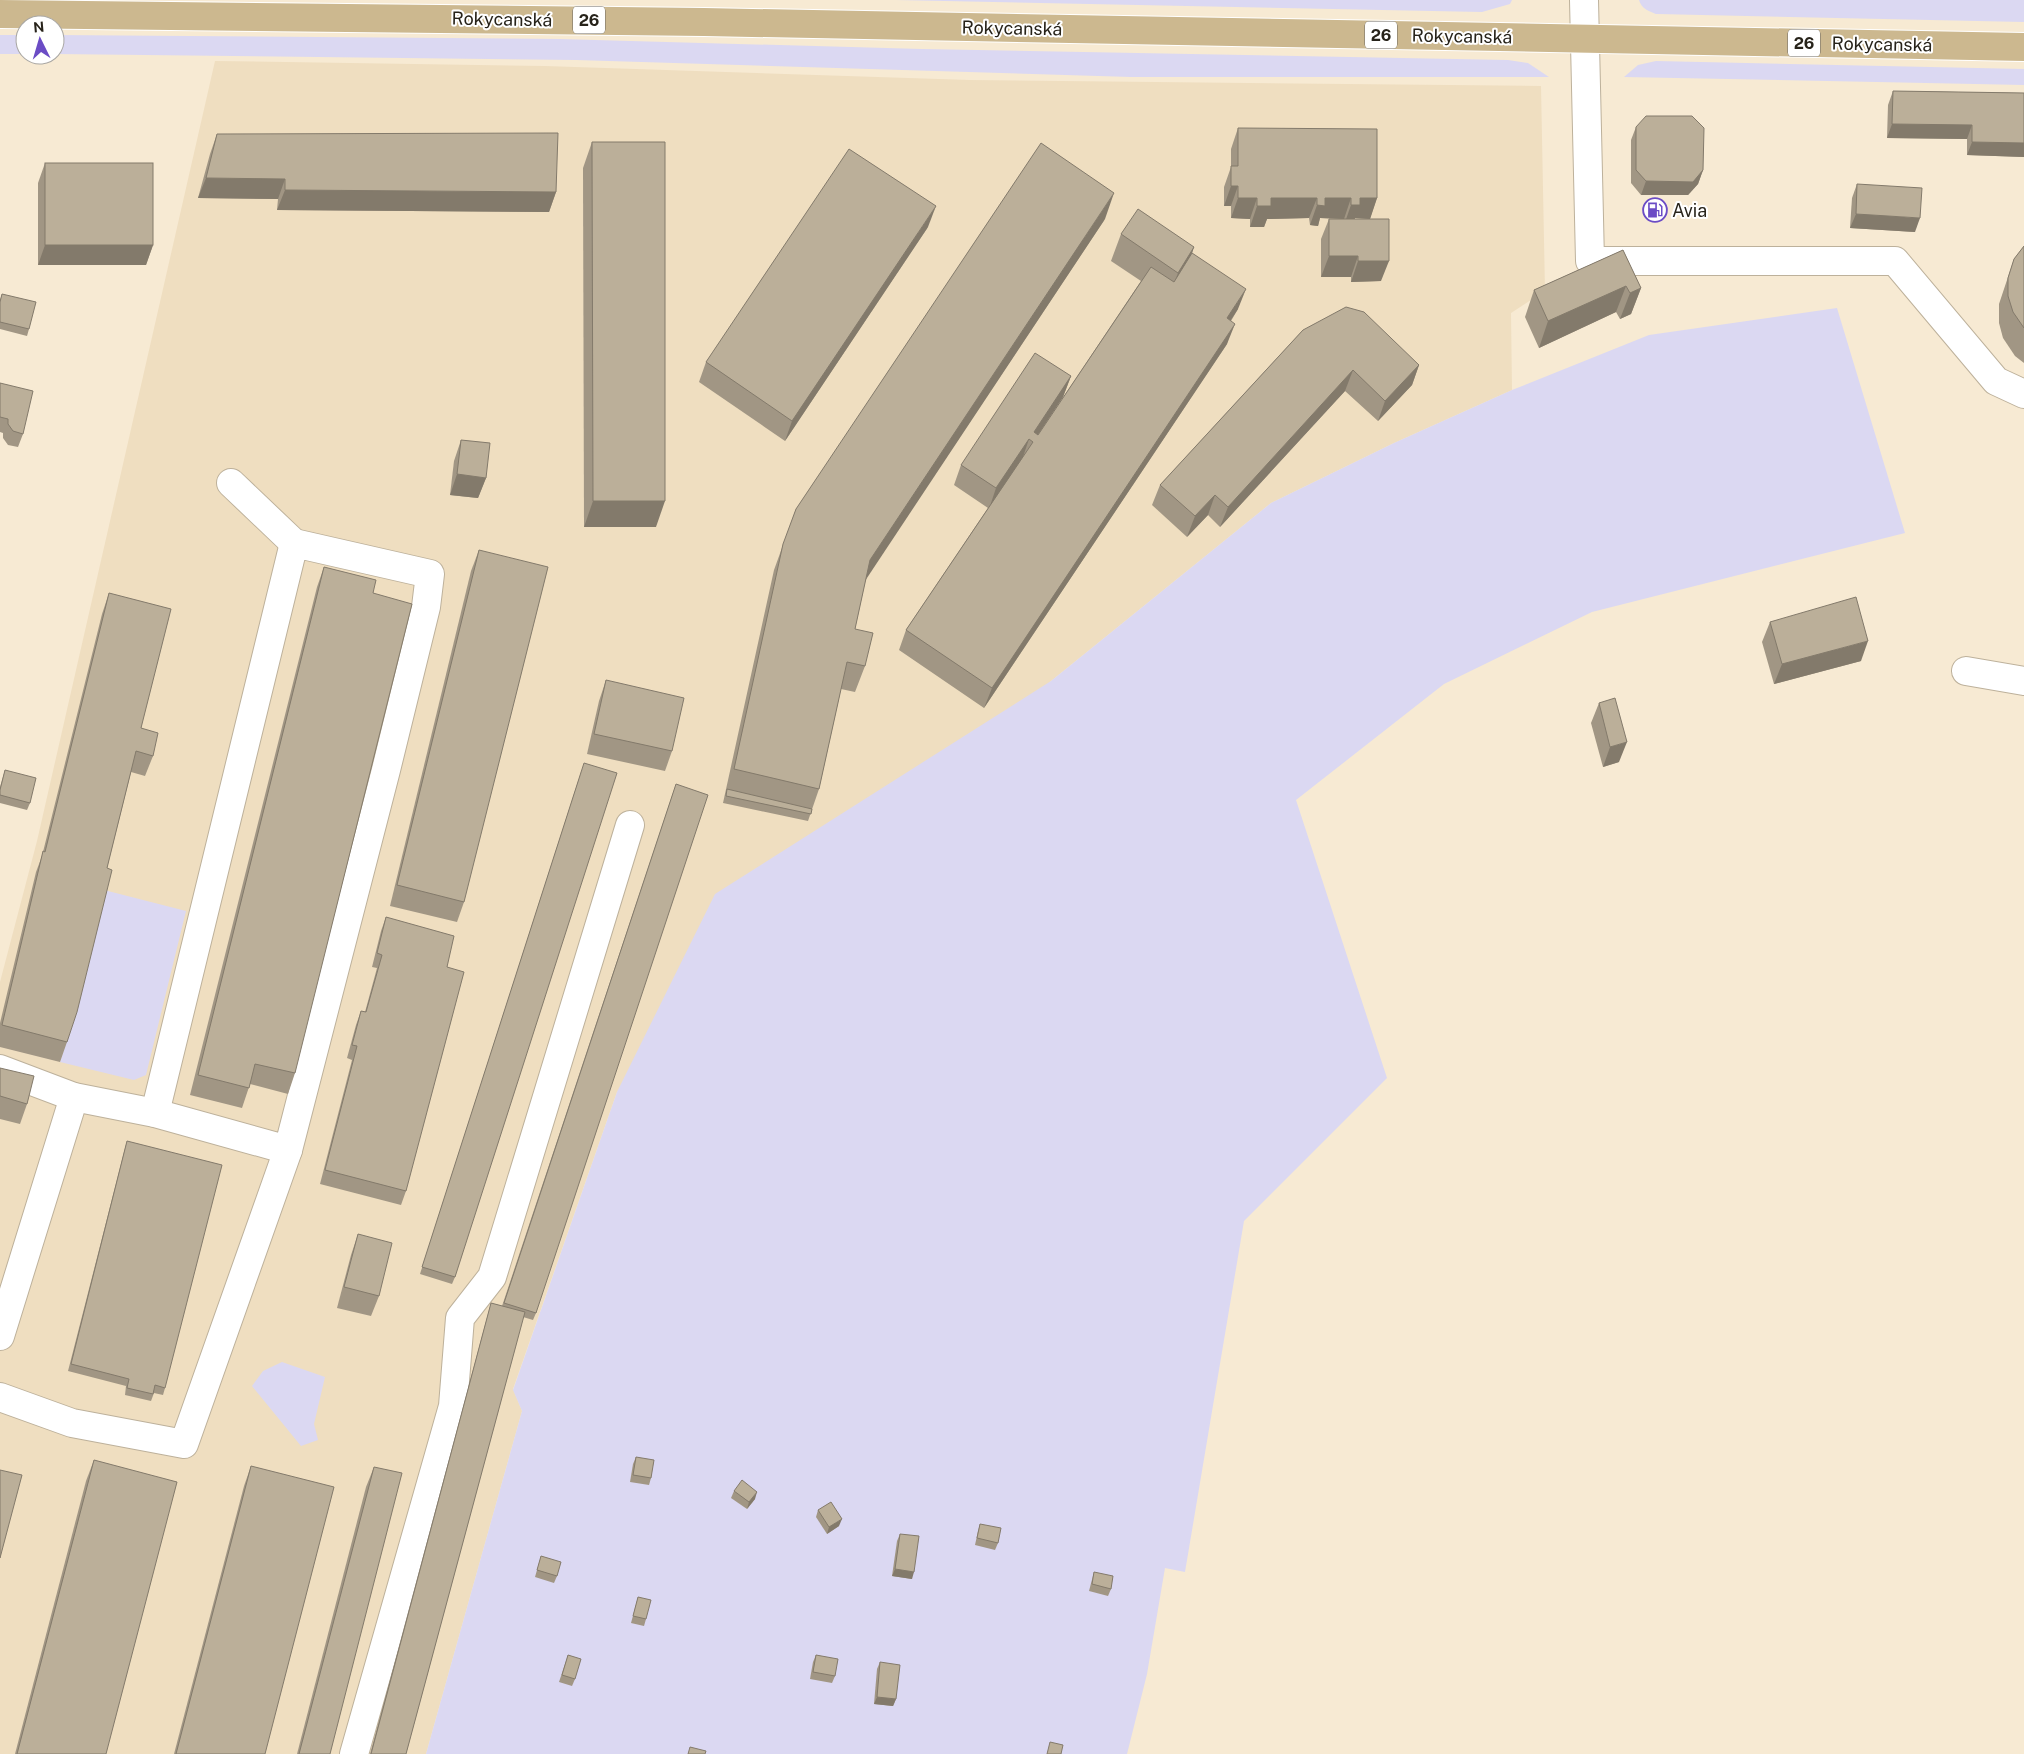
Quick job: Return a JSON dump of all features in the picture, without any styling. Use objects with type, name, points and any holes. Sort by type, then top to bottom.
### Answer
[{"type":"main road","name":"Rokycanská","points":[[0,14],[714,22],[2024,47]]},
{"type":"lane","points":[[1584,0],[1590,261],[1896,261],[1996,380],[2024,394]]},
{"type":"lane","points":[[0,1397],[72,1423],[184,1444],[288,1150],[393,742],[426,607],[430,574],[294,542],[230,483]]},
{"type":"lane","points":[[155,1113],[294,542]]},
{"type":"lane","points":[[1966,671],[2024,681]]},
{"type":"lane","points":[[354,1754],[453,1406],[460,1318],[492,1277],[630,825]]},
{"type":"lane","points":[[0,1069],[74,1097],[155,1113],[288,1150]]},
{"type":"lane","points":[[0,1336],[74,1097]]},
{"type":"shaded area","points":[[896,0],[1512,0],[1510,4],[1482,12]]},
{"type":"shaded area","points":[[1639,0],[2024,0],[2024,22],[1657,14],[1646,9]]},
{"type":"shaded area","points":[[0,35],[15,35],[15,54],[0,54]]},
{"type":"shaded area","points":[[65,35],[560,39],[922,49],[1508,60],[1528,63],[1549,77],[1131,77],[576,60],[65,54]]},
{"type":"shaded area","points":[[215,61],[545,66],[970,80],[1541,86],[1545,291],[1511,313],[1512,390],[1394,443],[1271,503],[1051,681],[617,1092],[513,1389],[522,1411],[426,1754],[0,1754],[0,982],[37,841]]},
{"type":"shaded area","points":[[1656,61],[2024,69],[2024,85],[1624,77],[1638,65]]},
{"type":"shaded area","points":[[1837,308],[1905,533],[1592,612],[1444,684],[1296,800],[1387,1078],[1244,1221],[1185,1572],[1165,1568],[1147,1674],[1127,1754],[426,1754],[522,1411],[513,1390],[617,1092],[715,894],[1051,681],[1271,503],[1394,443],[1512,390],[1649,335]]},
{"type":"shaded area","points":[[104,890],[186,911],[146,1075],[134,1080],[60,1062],[69,1033]]},
{"type":"shaded area","points":[[282,1362],[325,1377],[314,1424],[318,1440],[301,1446],[252,1386],[263,1371]]},
{"type":"building","points":[[1893,91],[2024,93],[2024,143],[1972,142],[1972,125],[1892,124]]},
{"type":"building","points":[[1646,116],[1692,116],[1704,128],[1703,170],[1693,182],[1646,181],[1636,170],[1636,127]]},
{"type":"building","points":[[1238,128],[1377,129],[1377,198],[1360,198],[1360,205],[1351,205],[1351,198],[1325,198],[1325,206],[1317,205],[1317,198],[1271,198],[1271,206],[1257,206],[1257,198],[1238,198],[1238,186],[1231,186],[1231,166],[1238,166]]},
{"type":"building","points":[[558,133],[556,192],[285,190],[285,179],[206,178],[217,134]]},
{"type":"building","points":[[592,142],[665,142],[665,501],[593,501]]},
{"type":"building","points":[[1041,143],[1114,193],[870,560],[855,629],[873,633],[865,666],[847,662],[819,789],[734,769],[783,544],[796,509]]},
{"type":"building","points":[[849,149],[936,206],[792,421],[706,362]]},
{"type":"building","points":[[45,163],[153,163],[153,245],[45,245]]},
{"type":"building","points":[[1857,184],[1922,188],[1920,218],[1856,214]]},
{"type":"building","points":[[1138,209],[1194,247],[1178,273],[1121,234]]},
{"type":"building","points":[[1329,219],[1389,219],[1389,261],[1358,261],[1358,256],[1329,256]]},
{"type":"building","points":[[2024,246],[2024,328],[2013,312],[2008,296],[2008,278],[2014,259]]},
{"type":"building","points":[[1623,250],[1641,288],[1630,293],[1626,286],[1548,321],[1534,290]]},
{"type":"building","points":[[1192,253],[1246,289],[1227,318],[1235,324],[992,688],[906,630],[1033,442],[1029,439],[996,488],[961,465],[1035,353],[1071,376],[1034,432],[1038,435],[1151,267],[1174,282]]},
{"type":"building","points":[[2,294],[36,302],[29,329],[0,322]]},
{"type":"building","points":[[1346,307],[1364,312],[1419,365],[1385,401],[1353,370],[1228,507],[1215,495],[1195,516],[1160,485],[1303,330]]},
{"type":"building","points":[[0,383],[33,391],[23,434],[13,431],[8,424],[8,419],[0,417]]},
{"type":"building","points":[[461,440],[490,443],[486,478],[457,474]]},
{"type":"building","points":[[479,550],[548,567],[464,902],[397,885]]},
{"type":"building","points":[[324,567],[376,580],[373,593],[412,604],[295,1073],[255,1064],[249,1088],[198,1075]]},
{"type":"building","points":[[109,593],[171,609],[141,728],[158,733],[153,756],[136,751],[107,868],[112,870],[77,1012],[67,1042],[2,1025],[43,851],[45,852]]},
{"type":"building","points":[[1856,597],[1868,641],[1782,664],[1770,622]]},
{"type":"building","points":[[606,680],[684,698],[672,751],[594,734]]},
{"type":"building","points":[[1615,698],[1627,742],[1610,747],[1599,703]]},
{"type":"building","points":[[584,763],[617,773],[455,1277],[422,1267]]},
{"type":"building","points":[[5,770],[36,778],[30,803],[0,795]]},
{"type":"building","points":[[676,784],[708,795],[536,1313],[504,1303]]},
{"type":"building","points":[[727,789],[812,809],[811,814],[726,796]]},
{"type":"building","points":[[386,917],[454,936],[447,967],[464,972],[406,1191],[325,1170],[357,1046],[352,1045],[361,1011],[366,1012],[382,955],[377,953]]},
{"type":"building","points":[[0,1068],[34,1076],[27,1104],[0,1096]]},
{"type":"building","points":[[127,1141],[222,1165],[165,1388],[155,1385],[153,1394],[127,1388],[129,1379],[71,1364]]},
{"type":"building","points":[[358,1234],[392,1243],[379,1296],[344,1287]]},
{"type":"building","points":[[491,1303],[525,1312],[406,1754],[371,1754]]},
{"type":"building","points":[[636,1457],[654,1460],[651,1478],[633,1475]]},
{"type":"building","points":[[94,1460],[177,1482],[106,1754],[17,1754]]},
{"type":"building","points":[[251,1466],[334,1487],[265,1754],[176,1754]]},
{"type":"building","points":[[374,1467],[402,1473],[330,1754],[299,1754]]},
{"type":"building","points":[[0,1470],[22,1475],[0,1558]]},
{"type":"building","points":[[742,1480],[757,1492],[749,1502],[734,1491]]},
{"type":"building","points":[[831,1502],[842,1519],[829,1527],[818,1510]]},
{"type":"building","points":[[980,1524],[1001,1528],[998,1543],[977,1538]]},
{"type":"building","points":[[900,1534],[919,1536],[914,1572],[895,1569]]},
{"type":"building","points":[[541,1556],[561,1562],[557,1576],[537,1570]]},
{"type":"building","points":[[1094,1572],[1113,1576],[1111,1589],[1092,1584]]},
{"type":"building","points":[[638,1597],[651,1600],[646,1619],[633,1616]]},
{"type":"building","points":[[568,1655],[581,1659],[575,1679],[562,1675]]},
{"type":"building","points":[[816,1655],[838,1659],[835,1676],[813,1672]]},
{"type":"building","points":[[880,1662],[900,1665],[896,1699],[877,1697]]},
{"type":"building","points":[[1050,1742],[1063,1745],[1061,1754],[1047,1754]]},
{"type":"building","points":[[690,1747],[706,1751],[705,1754],[688,1754]]},
{"type":"place","name":"Avia","points":[[1655,210]]}]
